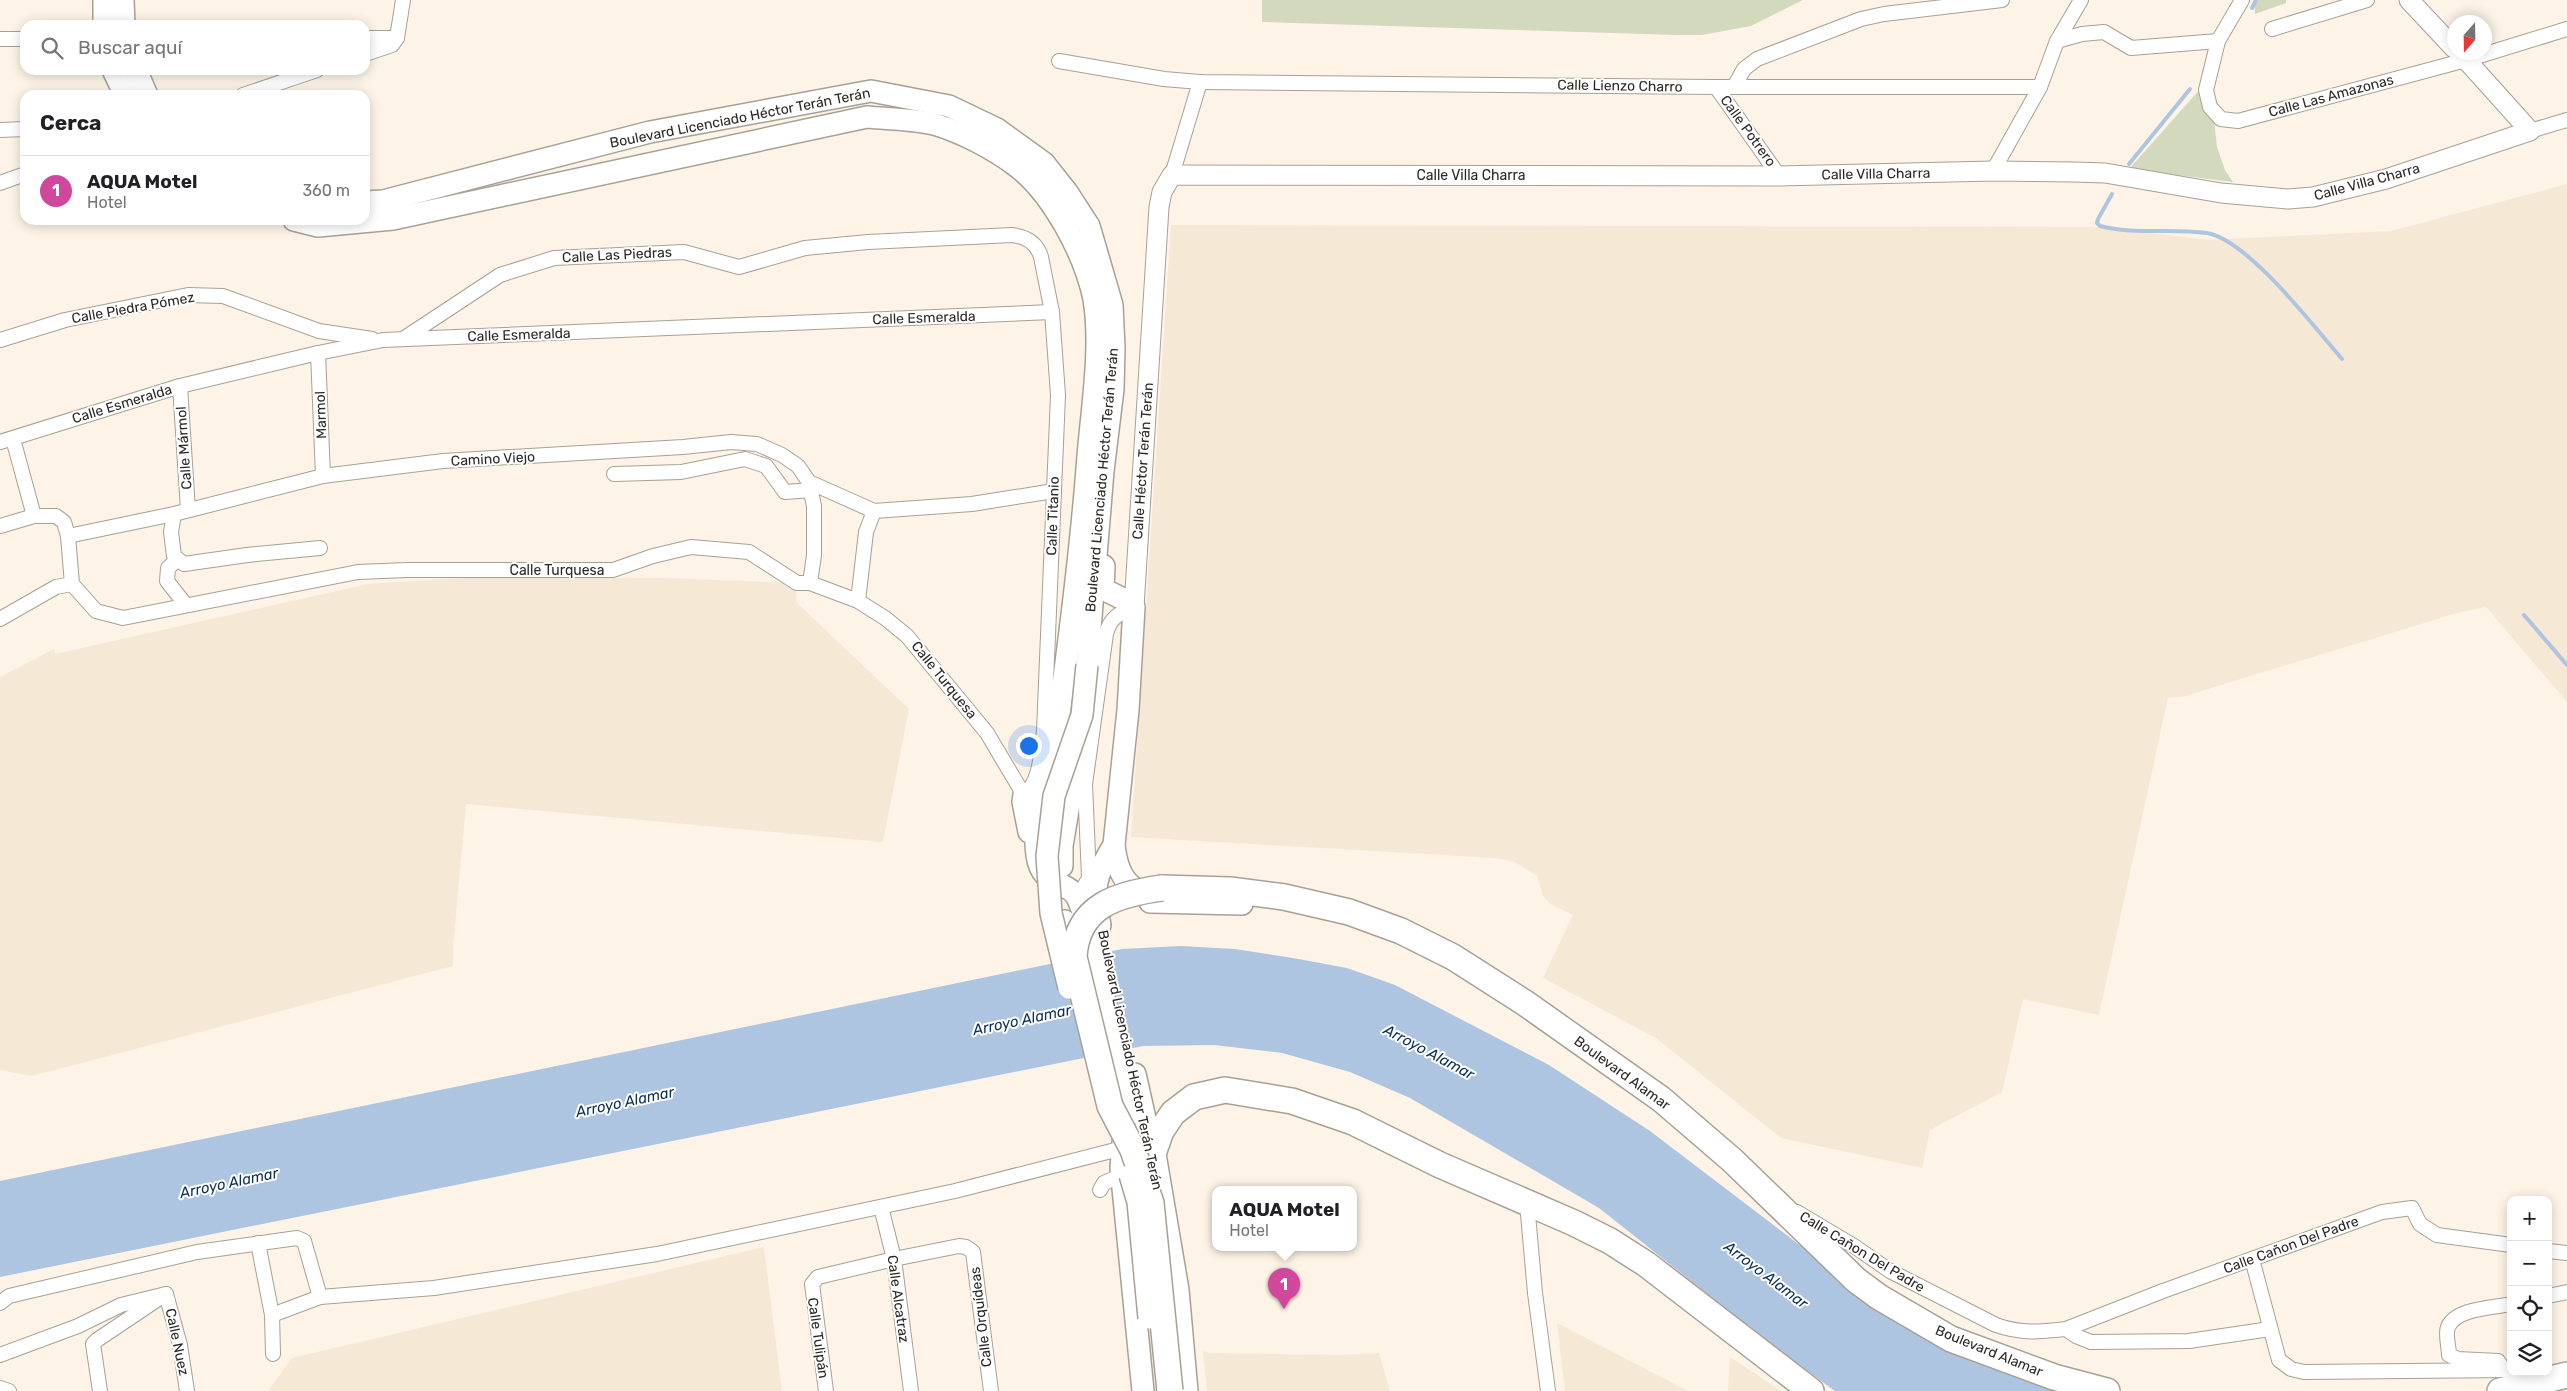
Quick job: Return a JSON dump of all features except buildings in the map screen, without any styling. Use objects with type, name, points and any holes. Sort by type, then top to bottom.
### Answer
[{"type":"highway","name":"Boulevard Alamar","points":[[1091,939],[1075,944],[1083,926],[1100,906],[1130,892],[1162,895],[1230,890],[1284,897],[1349,912],[1402,931],[1453,957],[1525,1003],[1661,1099],[1773,1198],[1856,1280],[1879,1297],[1951,1339],[2054,1378],[2107,1391]]},
{"type":"highway","name":"Boulevard Licenciado Héctor Terán Terán","points":[[1091,939],[1110,1106],[1133,1150],[1151,1203],[1170,1391]]},
{"type":"highway","points":[[1153,1154],[1161,1131],[1173,1112],[1194,1097],[1225,1090],[1292,1101],[1353,1122],[1440,1165],[1582,1227],[1646,1264],[1811,1391]]},
{"type":"highway","name":"Boulevard Licenciado Héctor Terán Terán","points":[[1153,1154],[1176,1290],[1185,1391]]},
{"type":"highway","points":[[2505,1377],[2534,1378],[2567,1375]]},
{"type":"main road","points":[[104,0],[104,20]]},
{"type":"main road","points":[[123,0],[124,20]]},
{"type":"main road","points":[[115,75],[123,90]]},
{"type":"main road","points":[[138,75],[145,90]]},
{"type":"main road","name":"Boulevard Licenciado Héctor Terán Terán","points":[[370,202],[383,201],[650,132],[871,91],[949,106],[997,129],[1044,163],[1090,226],[1112,305],[1113,390],[1101,498],[1082,715],[1054,796],[1047,856],[1049,899],[1098,1106],[1126,1163],[1138,1202],[1157,1391]]},
{"type":"main road","name":"Boulevard Licenciado Héctor Terán Terán","points":[[370,221],[392,219],[867,117],[933,124],[977,142],[1016,166],[1045,196],[1067,229],[1085,264],[1094,300],[1096,344],[1084,503],[1054,751],[1037,818],[1037,856],[1041,867],[1050,880],[1073,892],[1090,888],[1091,939],[1153,1154]]},
{"type":"main road","name":"Boulevard Licenciado Héctor Terán Terán","points":[[314,225],[329,225]]},
{"type":"main road","points":[[1101,498],[1107,504],[1108,512],[1102,585],[1106,591],[1131,603],[1134,607]]},
{"type":"main road","name":"Calle Héctor Terán Terán","points":[[1134,607],[1128,710],[1114,845],[1116,865],[1123,878],[1142,894],[1162,895]]},
{"type":"main road","name":"Boulevard Licenciado Héctor Terán Terán","points":[[1060,702],[1077,756],[1062,846],[1062,900],[1091,939]]},
{"type":"main road","points":[[1024,795],[1023,802],[1029,830],[1030,860],[1041,879],[1057,893],[1070,899],[1090,888]]},
{"type":"main road","name":"Calle Héctor Terán Terán","points":[[1090,888],[1114,845]]},
{"type":"main road","points":[[1091,939],[1124,905],[1162,895]]},
{"type":"main road","name":"Boulevard Licenciado Héctor Terán Terán","points":[[1127,1066],[1122,1164],[1124,1208],[1143,1391]]},
{"type":"street","points":[[370,52],[392,45],[397,38],[403,0]]},
{"type":"street","points":[[1735,86],[1744,69],[1757,59],[1861,19],[1884,14],[2002,0]]},
{"type":"street","points":[[1993,171],[2040,87],[2057,41],[2081,0]]},
{"type":"street","name":"Calle Las Amazonas","points":[[2242,0],[2218,41],[2206,90],[2210,107],[2221,119],[2238,122],[2447,57]]},
{"type":"street","points":[[2272,30],[2367,0]]},
{"type":"street","points":[[2409,0],[2447,39]]},
{"type":"street","name":"Calle Las Amazonas","points":[[2492,46],[2567,29]]},
{"type":"street","points":[[2057,41],[2082,34],[2104,32],[2131,48],[2218,41]]},
{"type":"street","points":[[370,38],[397,38]]},
{"type":"street","points":[[0,39],[20,39]]},
{"type":"street","points":[[2466,60],[2530,131]]},
{"type":"street","name":"Calle Lienzo Charro","points":[[1059,61],[1164,79],[1200,82],[1716,87],[2040,87]]},
{"type":"street","points":[[258,90],[302,75]]},
{"type":"street","name":"Calle Héctor Terán Terán","points":[[1134,607],[1159,207],[1162,192],[1172,174],[1200,82]]},
{"type":"street","name":"Calle Potrero","points":[[1716,87],[1780,176]]},
{"type":"street","name":"Calle Villa Charra","points":[[1172,174],[1780,176],[1993,171],[2105,174],[2221,193],[2288,199],[2313,197],[2386,179],[2567,120]]},
{"type":"street","points":[[0,130],[20,129]]},
{"type":"street","points":[[0,183],[20,176]]},
{"type":"street","name":"Calle Las Piedras","points":[[403,339],[500,274],[554,258],[684,252],[739,267],[805,248],[1012,235],[1027,239]]},
{"type":"street","name":"Calle Titanio","points":[[1024,795],[1031,788],[1038,770],[1044,730],[1058,395],[1052,312],[1039,250],[1027,239]]},
{"type":"street","name":"Calle Piedra Pómez","points":[[0,340],[65,320],[188,295],[223,296],[319,331],[383,340]]},
{"type":"street","name":"Calle Esmeralda","points":[[6,440],[180,386],[318,353],[383,340],[1052,312]]},
{"type":"street","name":"Marmol","points":[[318,353],[323,476]]},
{"type":"street","name":"Calle Mármol","points":[[180,386],[188,510]]},
{"type":"street","points":[[6,440],[34,516]]},
{"type":"street","name":"Camino Viejo","points":[[68,536],[174,514],[323,476],[443,462],[731,442],[757,444],[782,454],[798,466],[811,486]]},
{"type":"street","points":[[614,474],[682,472],[745,459],[766,466],[785,492],[811,486],[874,511],[972,504],[1054,491]]},
{"type":"street","points":[[810,583],[814,555],[811,486]]},
{"type":"street","points":[[858,601],[866,532],[874,511]]},
{"type":"street","points":[[174,514],[171,532],[174,556],[184,564],[247,555],[320,548]]},
{"type":"street","points":[[0,526],[34,516],[56,516],[64,522],[68,536],[72,584],[56,587],[0,619]]},
{"type":"street","name":"Calle Turquesa","points":[[72,584],[96,611],[109,616],[124,618],[185,604],[358,572],[407,570],[613,570],[654,556],[691,547],[749,552],[797,583],[810,583],[858,601],[885,618],[908,636],[987,733],[1037,818]]},
{"type":"street","points":[[177,560],[168,568],[167,581],[185,604]]},
{"type":"street","name":"Boulevard Licenciado Héctor Terán Terán","points":[[1090,888],[1085,784],[1106,634],[1114,617],[1134,607]]},
{"type":"street","points":[[272,1315],[320,1297],[434,1288],[657,1254],[955,1192],[1098,1155],[1122,1164],[1100,1190]]},
{"type":"street","name":"Calle Cañon Del Padre","points":[[1773,1198],[1854,1246],[1890,1271],[1996,1325],[2027,1333],[2066,1329],[2382,1212],[2412,1208],[2420,1224],[2437,1236],[2507,1245]]},
{"type":"street","points":[[1528,1204],[1535,1293],[1548,1391]]},
{"type":"street","name":"Calle Alcatraz","points":[[881,1207],[894,1259],[911,1391]]},
{"type":"street","points":[[0,1303],[10,1296],[197,1252],[297,1238],[304,1241],[320,1297]]},
{"type":"street","points":[[258,1242],[272,1315],[273,1354]]},
{"type":"street","name":"Calle Orquídeas","points":[[894,1259],[966,1247],[973,1252],[991,1391]]},
{"type":"street","points":[[2552,1251],[2567,1253]]},
{"type":"street","name":"Calle Tulipán","points":[[826,1391],[812,1284],[818,1278],[894,1259]]},
{"type":"street","points":[[2252,1259],[2279,1360],[2291,1369],[2304,1372],[2451,1372],[2505,1377],[2498,1361],[2458,1360],[2449,1355],[2447,1328],[2452,1320],[2461,1315],[2507,1305]]},
{"type":"street","points":[[2552,1295],[2567,1292]]},
{"type":"street","points":[[100,1391],[92,1350],[97,1340],[166,1294]]},
{"type":"street","points":[[0,1355],[78,1326],[121,1304],[166,1294]]},
{"type":"street","name":"Calle Nuez","points":[[166,1294],[180,1345],[188,1391]]},
{"type":"street","points":[[2066,1329],[2076,1336],[2091,1342],[2189,1341],[2270,1329]]},
{"type":"shaded area","points":[[2567,184],[2567,702],[2486,607],[2457,613],[2182,697],[2168,698],[2099,1015],[2023,999],[2002,1092],[1930,1130],[1922,1168],[1781,1138],[1656,1038],[1543,978],[1573,915],[1550,904],[1543,896],[1537,876],[1515,862],[1495,858],[1131,837],[1171,225],[2096,227],[2210,240],[2391,231]]},
{"type":"shaded area","points":[[477,577],[662,578],[797,583],[796,602],[909,709],[883,842],[466,804],[453,947],[453,966],[32,1076],[0,1070],[0,677],[54,649],[55,654],[368,584]]},
{"type":"shaded area","points":[[764,1247],[782,1391],[268,1391],[292,1358]]},
{"type":"shaded area","points":[[1557,1323],[1688,1391],[1565,1391]]},
{"type":"shaded area","points":[[1203,1351],[1210,1353],[1343,1355],[1379,1353],[1390,1391],[1207,1391]]},
{"type":"shaded area","points":[[1730,1357],[1781,1391],[1728,1391]]},
{"type":"green space","points":[[1262,0],[1803,0],[1751,26],[1702,35],[1676,35],[1262,22]]},
{"type":"green space","points":[[2254,0],[2286,0],[2286,3],[2255,14]]},
{"type":"green space","points":[[2202,87],[2213,111],[2217,147],[2225,170],[2233,182],[2129,169]]},
{"type":"water","name":"Arroyo Alamar","points":[[1181,946],[1235,949],[1293,958],[1347,968],[1395,985],[1549,1065],[1650,1131],[1839,1275],[2096,1391],[1835,1391],[1777,1349],[1599,1208],[1410,1098],[1350,1072],[1282,1053],[1214,1045],[1143,1046],[0,1277],[0,1181],[1122,949]]},
{"type":"waterway","points":[[2252,8],[2256,0]]},
{"type":"waterway","points":[[2129,164],[2190,89]]},
{"type":"waterway","points":[[2112,194],[2098,219],[2097,223],[2100,226],[2140,231],[2207,233],[2223,239],[2241,251],[2279,287],[2342,359]]},
{"type":"waterway","points":[[2524,615],[2567,665]]},
{"type":"place","name":"AQUA Motel","points":[[1284,1309]]}]
